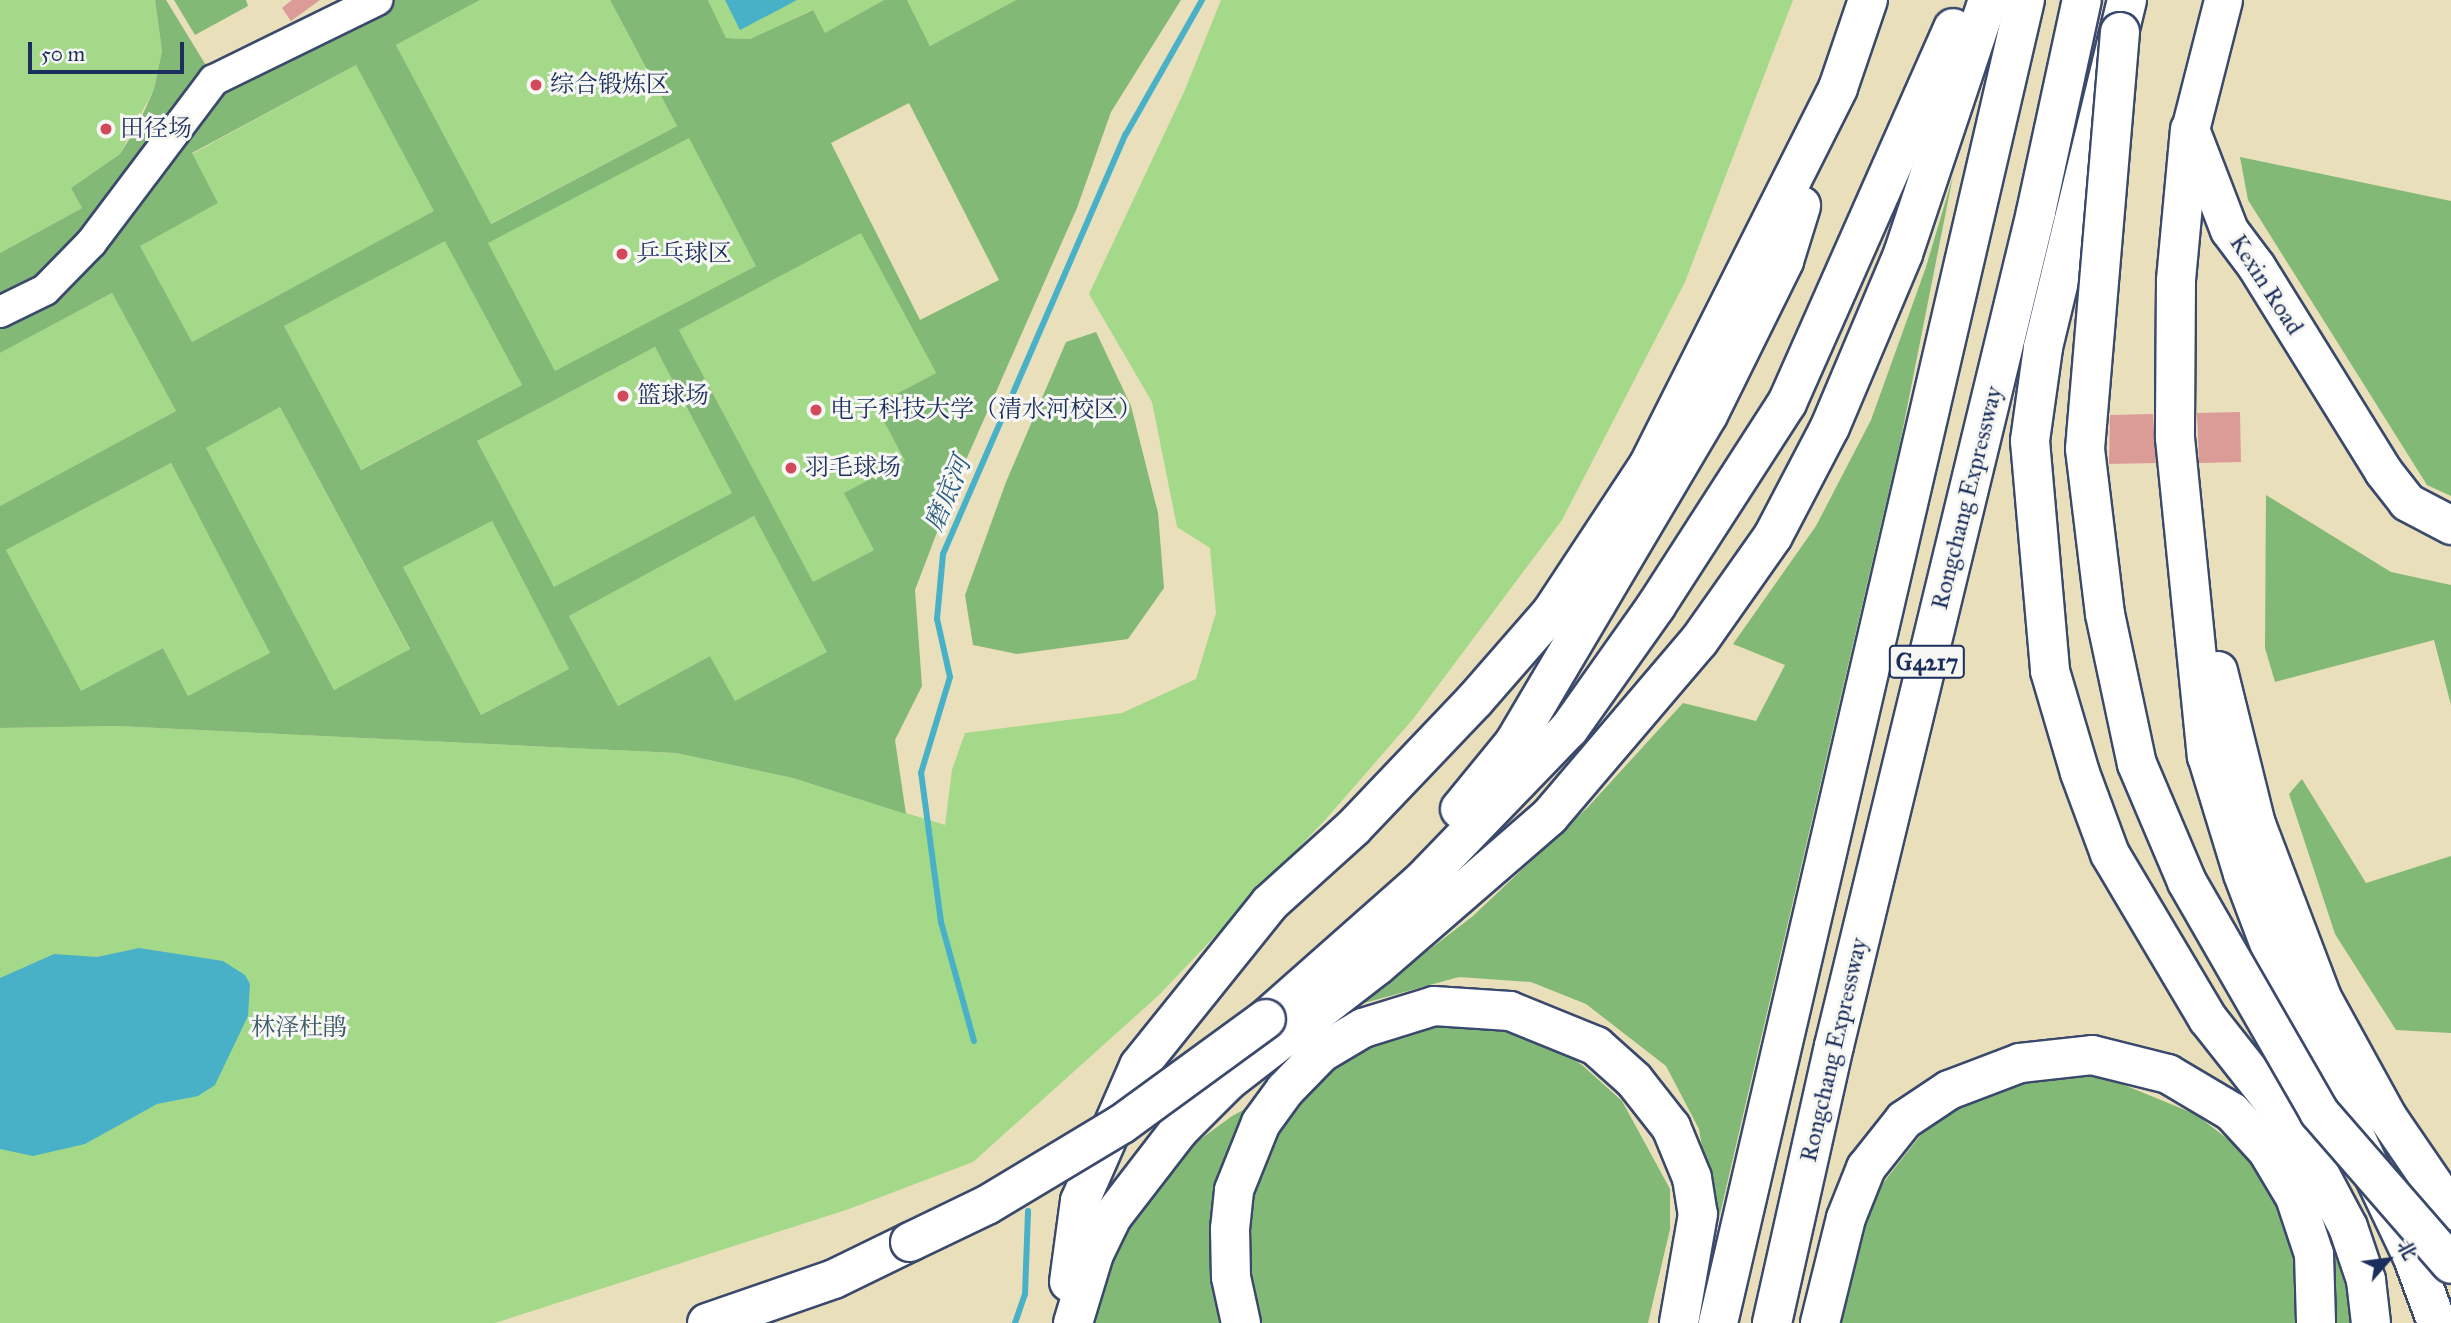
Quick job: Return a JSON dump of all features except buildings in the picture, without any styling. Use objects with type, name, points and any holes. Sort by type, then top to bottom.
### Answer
[{"type":"highway","points":[[1266,1019],[1453,818],[1514,743],[1587,625],[1708,415],[1784,261],[1868,0]]},
{"type":"highway","points":[[707,1323],[834,1279],[987,1205],[1122,1125],[1266,1019],[1421,882],[1569,729],[1656,606],[1787,403],[1930,88],[1964,0]]},
{"type":"highway","points":[[1073,1323],[1089,1266],[1112,1217],[1179,1130],[1228,1081],[1377,966],[1549,817],[1699,641],[1773,536],[1830,427],[1903,254],[1988,0]]},
{"type":"highway","name":"Rongchang Expressway","points":[[1718,1323],[2025,0]]},
{"type":"highway","name":"Rongchang Expressway","points":[[1772,1323],[1834,1046],[2033,226],[2082,0]]},
{"type":"highway","points":[[2123,16],[2043,348],[2030,441],[2050,671],[2080,773],[2110,854],[2208,1019],[2298,1133],[2348,1227],[2366,1280],[2371,1323]]},
{"type":"highway","points":[[2123,16],[2085,449],[2105,614],[2137,764],[2187,882],[2319,1112],[2451,1264]]},
{"type":"highway","points":[[1066,1323],[1080,1200],[1139,1066],[1270,903],[1353,828],[1551,613],[1648,466],[1838,88]]},
{"type":"highway","points":[[2190,129],[2176,281],[2175,438],[2207,756],[2244,874],[2292,1004],[2413,1258],[2437,1323]]},
{"type":"highway","points":[[2175,438],[2218,671],[2256,824],[2322,998],[2388,1118],[2451,1210]]},
{"type":"highway","points":[[1241,1323],[1231,1277],[1230,1229],[1234,1190],[1245,1156],[1284,1090],[1321,1053],[1363,1028],[1434,1006],[1510,1011],[1596,1046],[1634,1080],[1671,1127],[1692,1178],[1698,1214],[1679,1323]]},
{"type":"highway","points":[[1821,1323],[1846,1218],[1866,1168],[1904,1120],[1949,1090],[2020,1063],[2092,1055],[2168,1074],[2232,1112],[2267,1150],[2295,1198],[2314,1254],[2316,1323]]},
{"type":"main road","points":[[2190,129],[2223,0]]},
{"type":"main road","name":"Kexin Road","points":[[2190,129],[2229,230],[2256,266],[2383,471],[2407,502],[2451,525]]},
{"type":"lane","points":[[0,313],[45,290],[91,243],[214,80],[377,0]]},
{"type":"green space","name":"田径场","points":[[0,0],[155,0],[162,51],[154,89],[120,154],[71,188],[82,208],[0,253]]},
{"type":"green space","points":[[155,0],[166,0],[215,80],[377,0],[480,0],[396,45],[491,224],[677,126],[610,0],[708,0],[726,38],[750,39],[813,10],[825,33],[884,0],[907,0],[930,46],[1016,0],[1181,0],[1111,112],[1077,208],[955,485],[915,590],[922,686],[895,740],[906,814],[793,778],[676,753],[116,726],[0,728],[0,506],[176,411],[112,293],[0,353],[0,253],[82,208],[71,188],[120,154],[138,125],[154,89],[162,51]],"holes":[[[356,65],[434,211],[192,342],[140,246],[218,203],[192,153]],[[909,103],[999,280],[920,320],[831,143]],[[689,138],[756,266],[555,371],[488,243]],[[861,233],[936,373],[875,405],[905,461],[844,493],[874,550],[813,582],[679,330]],[[445,241],[522,385],[361,470],[284,326]],[[655,347],[732,493],[554,587],[477,441]],[[280,407],[410,649],[334,690],[206,448]],[[171,463],[270,653],[188,696],[163,648],[81,691],[6,550]],[[754,516],[827,652],[735,701],[710,656],[618,706],[569,616]],[[492,521],[569,669],[481,715],[403,567]]]},
{"type":"green space","points":[[174,0],[246,0],[248,6],[195,35]]},
{"type":"green space","name":"综合锻炼区","points":[[480,0],[610,0],[677,126],[490,224],[396,45]]},
{"type":"green space","points":[[708,0],[884,0],[825,34],[812,10],[750,39],[726,38]]},
{"type":"green space","points":[[907,0],[1016,0],[930,46]]},
{"type":"green space","name":"林泽杜鹃","points":[[1221,0],[1793,0],[1685,282],[1562,520],[1413,719],[1326,819],[1159,995],[973,1162],[849,1209],[495,1323],[0,1323],[0,728],[116,726],[676,753],[793,778],[945,825],[952,770],[965,733],[1122,713],[1196,679],[1216,613],[1210,548],[1177,527],[1152,402],[1089,294],[1184,92]]},
{"type":"green space","points":[[356,65],[435,211],[192,342],[139,245],[218,203],[192,154]]},
{"type":"green space","name":"乒乓球区","points":[[689,137],[757,266],[555,372],[487,243]]},
{"type":"green space","points":[[2240,157],[2451,201],[2451,496],[2427,485],[2248,200]]},
{"type":"green space","points":[[1953,176],[1900,443],[1716,1231],[1699,1129],[1666,1066],[1586,1004],[1531,982],[1459,977],[1357,1005],[1473,916],[1588,807],[1683,703],[1756,721],[1785,665],[1733,644],[1816,526],[1871,420],[1926,267]]},
{"type":"green space","points":[[861,232],[936,373],[875,405],[905,461],[874,550],[813,583],[679,330]]},
{"type":"green space","points":[[445,240],[522,385],[360,470],[284,326]]},
{"type":"green space","points":[[112,293],[176,411],[0,506],[0,353]]},
{"type":"green space","points":[[1096,332],[1131,406],[1158,513],[1164,588],[1128,639],[1017,654],[973,645],[965,595],[1006,482],[1066,342]]},
{"type":"green space","points":[[655,347],[733,493],[554,588],[477,441]]},
{"type":"green space","points":[[280,407],[410,650],[334,690],[205,448]]},
{"type":"green space","points":[[171,463],[271,654],[188,696],[163,648],[81,692],[6,550]]},
{"type":"green space","points":[[2266,495],[2391,572],[2451,585],[2451,705],[2434,640],[2275,682],[2265,648]]},
{"type":"green space","points":[[754,516],[828,652],[735,702],[710,656],[618,706],[569,616]]},
{"type":"green space","points":[[492,521],[569,669],[481,715],[403,567]]},
{"type":"green space","points":[[2302,779],[2366,883],[2451,856],[2451,1033],[2396,1030],[2335,934],[2289,794]]},
{"type":"green space","points":[[1446,1023],[1490,1023],[1540,1035],[1582,1065],[1622,1101],[1670,1189],[1670,1229],[1648,1323],[1085,1323],[1099,1270],[1168,1163],[1232,1116],[1369,1043],[1407,1028]]},
{"type":"green space","points":[[2090,1071],[2195,1114],[2250,1156],[2334,1251],[2357,1323],[1838,1323],[1873,1196],[1926,1128],[1950,1111],[2029,1073]]},
{"type":"water","points":[[725,0],[797,0],[740,30]]},
{"type":"water","points":[[139,948],[223,961],[245,975],[250,984],[248,1016],[215,1085],[198,1096],[157,1104],[85,1144],[33,1156],[0,1149],[0,978],[54,954],[97,957]]},
{"type":"waterway","name":"磨底河","points":[[974,1041],[941,922],[921,773],[950,677],[937,619],[943,554],[1126,134],[1202,0]]},
{"type":"waterway","name":"磨底河","points":[[1015,1323],[1025,1294],[1028,1211]]},
{"type":"place","name":"综合锻炼区","points":[[536,85]]},
{"type":"place","name":"田径场","points":[[106,129]]},
{"type":"place","name":"乒乓球区","points":[[622,254]]},
{"type":"place","name":"篮球场","points":[[623,396]]},
{"type":"place","name":"电子科技大学（清水河校区）","points":[[816,410]]},
{"type":"place","name":"羽毛球场","points":[[791,468]]}]
